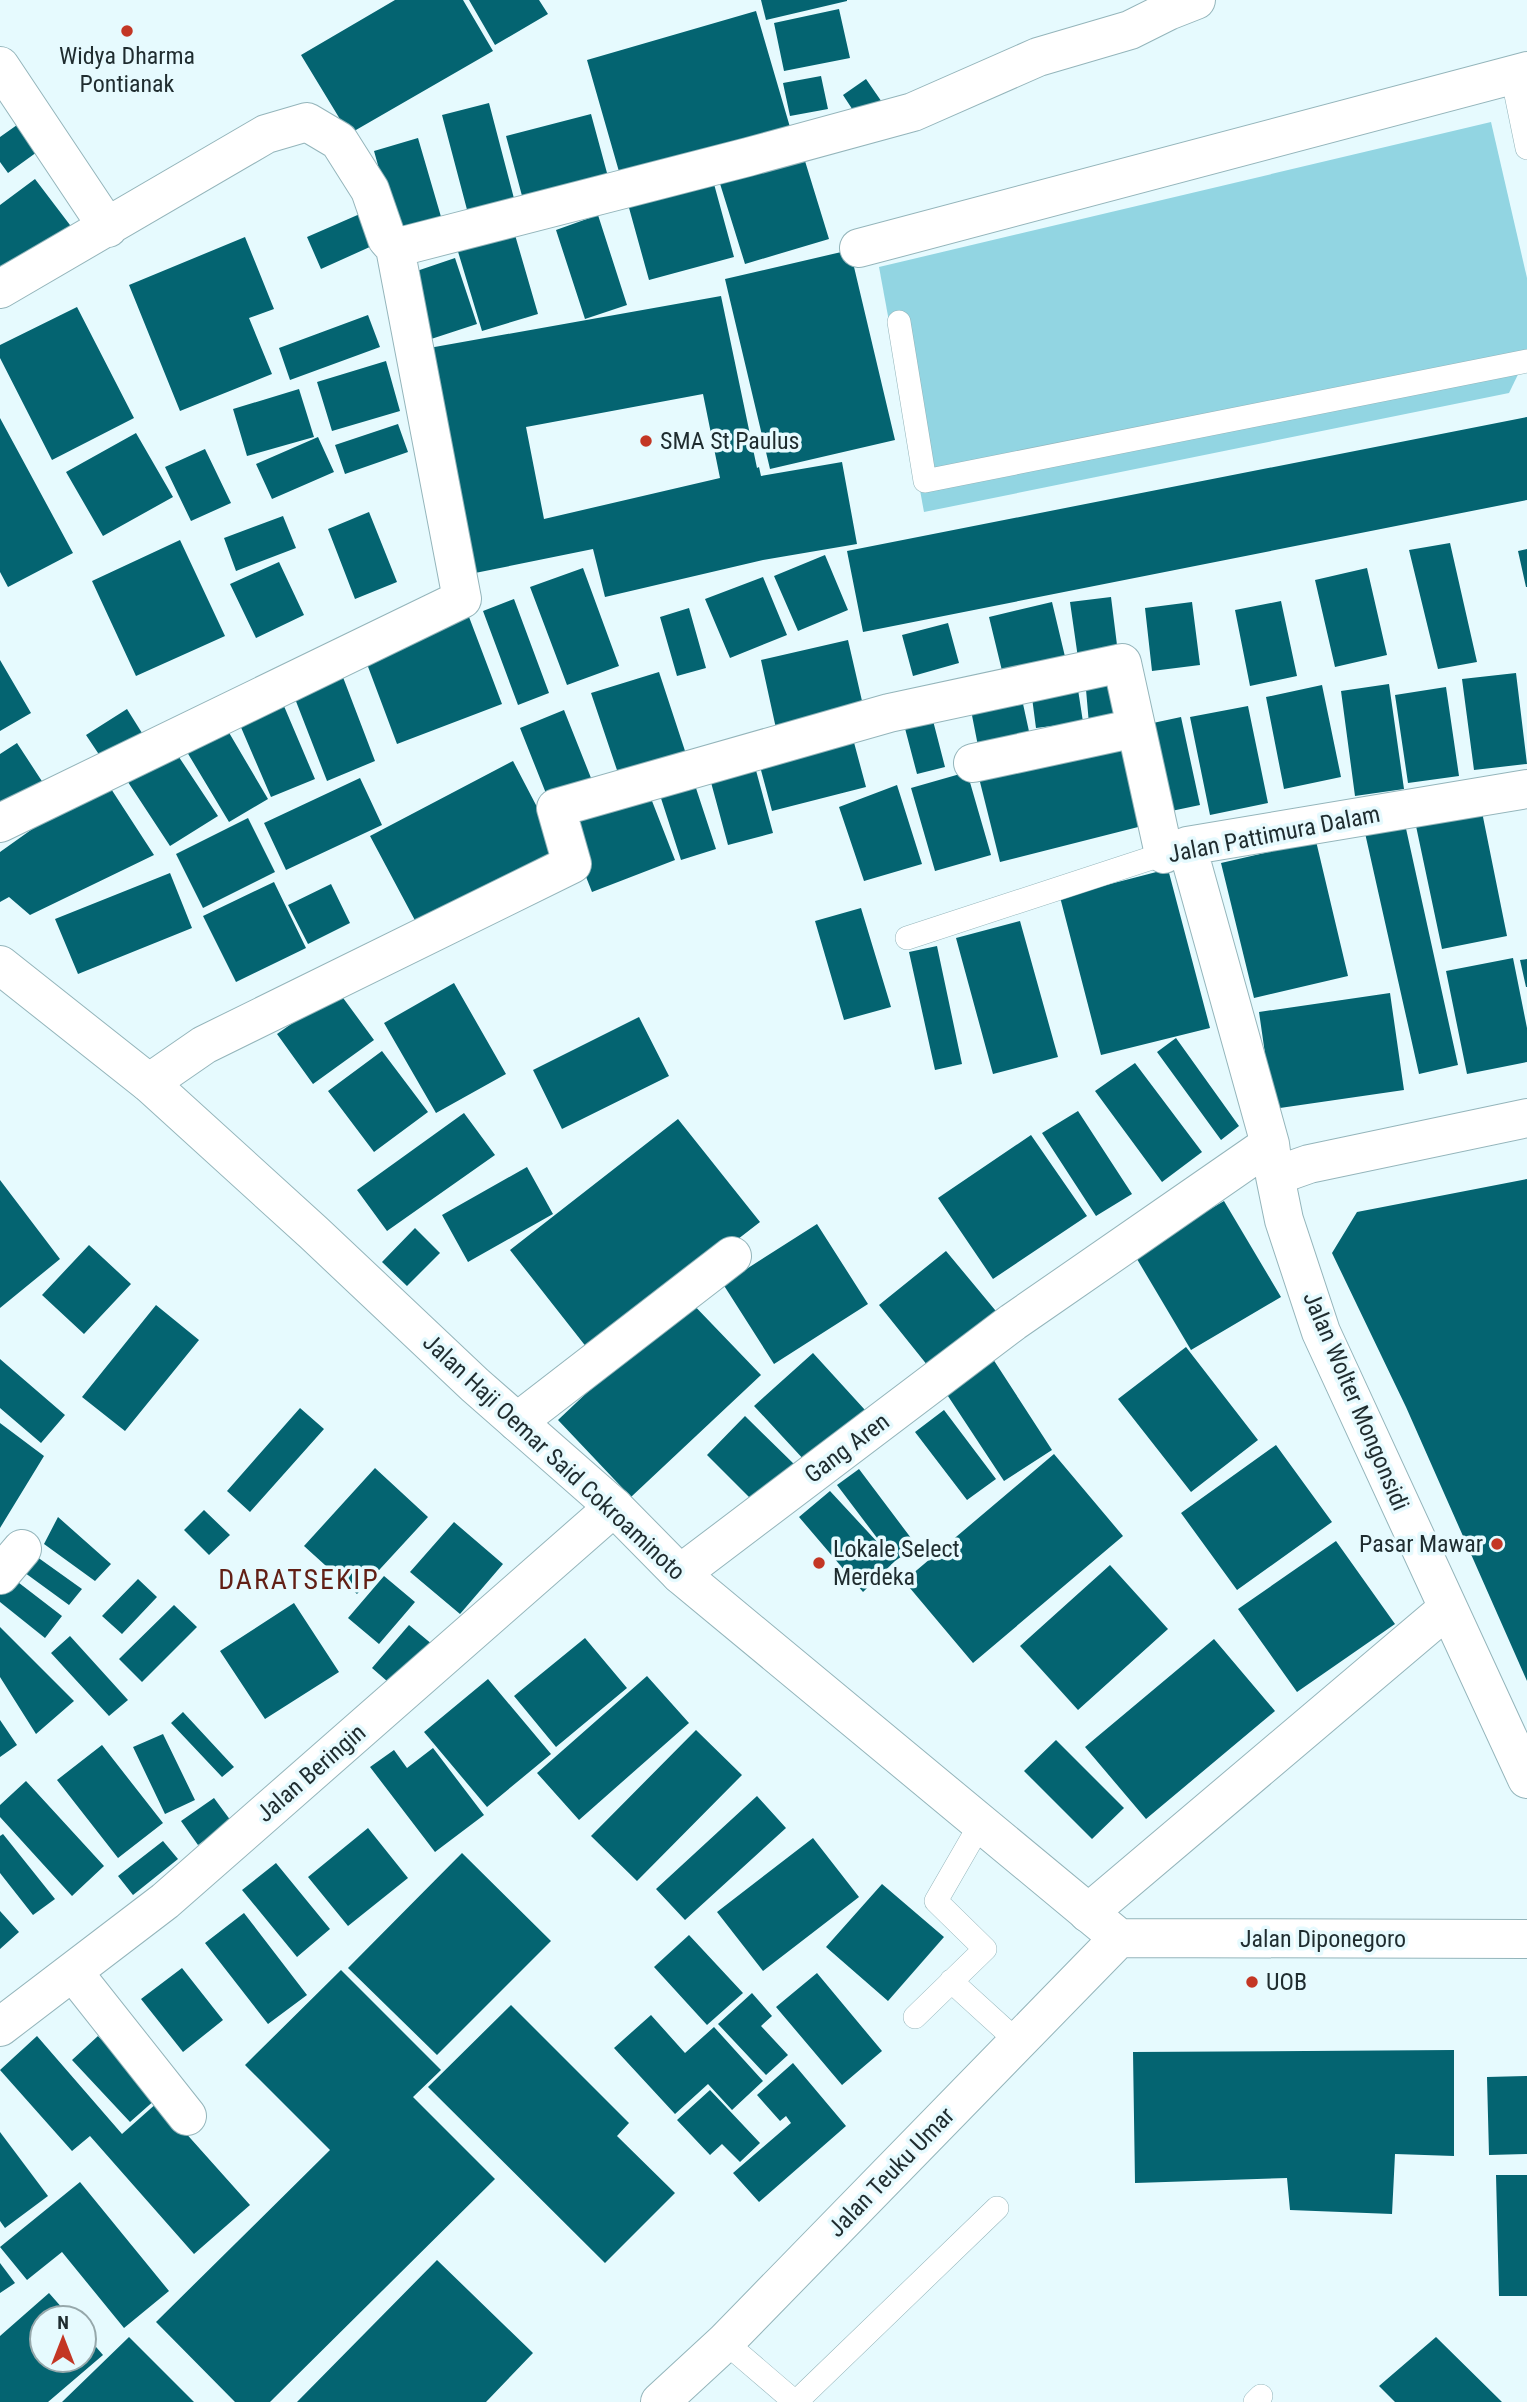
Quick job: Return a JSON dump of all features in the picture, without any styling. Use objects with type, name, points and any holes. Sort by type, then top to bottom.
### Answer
[{"type":"street","points":[[395,248],[913,112],[1038,57],[1129,30],[1196,0]]},
{"type":"street","points":[[0,66],[108,228]]},
{"type":"street","points":[[859,247],[1520,73]]},
{"type":"street","points":[[0,289],[266,134],[307,122],[339,141],[370,190],[387,239],[395,248],[462,599],[0,823]]},
{"type":"street","name":"Jalan Wolter Mongonsidi","points":[[149,1083],[204,1045],[572,864],[555,808],[889,713],[1122,663],[1136,728],[1272,1160],[1284,1220],[1321,1332],[1527,1779]]},
{"type":"street","points":[[973,763],[1136,728]]},
{"type":"street","name":"Jalan Pattimura Dalam","points":[[1175,850],[1527,789]]},
{"type":"street","name":"Jalan Haji Oemar Said Cokroaminoto","points":[[0,965],[149,1083],[517,1422],[614,1507],[680,1574],[1119,1938]]},
{"type":"street","points":[[1272,1160],[1309,1164],[1527,1118]]},
{"type":"street","name":"Gang Aren","points":[[680,1574],[1013,1322],[1272,1160]]},
{"type":"street","points":[[517,1422],[732,1256]]},
{"type":"street","name":"Jalan Beringin","points":[[0,2027],[164,1901],[614,1507]]},
{"type":"street","points":[[1088,1913],[1447,1609]]},
{"type":"street","name":"Jalan Diponegoro","points":[[1119,1938],[1527,1939]]},
{"type":"street","name":"Jalan Teuku Umar","points":[[660,2402],[725,2342],[1119,1938]]},
{"type":"street","points":[[73,1972],[187,2116]]},
{"type":"lane","points":[[1520,73],[1527,148]]},
{"type":"lane","points":[[899,322],[925,481],[1527,361]]},
{"type":"lane","name":"Jalan Pattimura Dalam","points":[[907,938],[1175,850]]},
{"type":"lane","points":[[915,2017],[985,1949],[936,1901],[981,1824]]},
{"type":"lane","points":[[951,1981],[1018,2042]]},
{"type":"lane","points":[[725,2342],[796,2402],[997,2208]]},
{"type":"shaded area","points":[[1491,122],[1527,278],[1527,356],[1509,393],[924,512],[879,267]]},
{"type":"building","points":[[395,0],[463,0],[493,51],[349,134],[301,55]]},
{"type":"building","points":[[469,0],[539,0],[548,14],[495,45]]},
{"type":"building","points":[[761,0],[847,0],[847,1],[766,20]]},
{"type":"building","points":[[839,9],[850,58],[784,71],[774,23]]},
{"type":"building","points":[[756,11],[792,134],[622,182],[587,60]]},
{"type":"building","points":[[821,76],[828,109],[790,116],[783,83]]},
{"type":"building","points":[[866,79],[886,108],[862,124],[843,95]]},
{"type":"building","points":[[489,103],[517,210],[470,221],[442,115]]},
{"type":"building","points":[[591,114],[610,184],[525,207],[506,136]]},
{"type":"building","points":[[17,125],[37,152],[8,173],[0,162],[0,137]]},
{"type":"building","points":[[418,138],[444,227],[399,240],[374,151]]},
{"type":"building","points":[[801,148],[829,239],[745,264],[717,174]]},
{"type":"building","points":[[711,173],[734,257],[649,280],[626,197]]},
{"type":"building","points":[[35,179],[73,229],[0,282],[0,205]]},
{"type":"building","points":[[369,210],[383,241],[321,269],[307,237]]},
{"type":"building","points":[[598,215],[627,305],[585,319],[556,230]]},
{"type":"building","points":[[513,228],[538,314],[482,331],[456,245]]},
{"type":"building","points":[[245,237],[274,309],[249,318],[272,374],[180,411],[129,285]]},
{"type":"building","points":[[850,250],[895,440],[770,469],[725,279]]},
{"type":"building","points":[[455,258],[477,324],[425,341],[402,276]]},
{"type":"building","points":[[721,296],[757,468],[759,467],[761,476],[842,462],[857,544],[763,560],[605,597],[593,549],[475,573],[429,348]],"holes":[[[703,394],[720,478],[544,519],[526,427]]]},
{"type":"building","points":[[77,307],[134,418],[52,460],[0,358],[0,345]]},
{"type":"building","points":[[368,315],[380,347],[290,380],[279,348]]},
{"type":"building","points":[[386,361],[400,411],[332,431],[317,382]]},
{"type":"building","points":[[299,389],[314,437],[247,456],[233,409]]},
{"type":"building","points":[[1527,417],[1527,500],[863,632],[847,551]]},
{"type":"building","points":[[0,418],[73,553],[8,587],[0,572]]},
{"type":"building","points":[[398,424],[408,452],[345,474],[335,445]]},
{"type":"building","points":[[136,433],[173,497],[103,536],[66,472]]},
{"type":"building","points":[[318,437],[334,472],[272,499],[256,464]]},
{"type":"building","points":[[205,449],[231,503],[191,521],[165,467]]},
{"type":"building","points":[[369,512],[397,582],[355,599],[328,529]]},
{"type":"building","points":[[283,516],[296,548],[236,571],[224,538]]},
{"type":"building","points":[[180,540],[225,636],[136,676],[92,581]]},
{"type":"building","points":[[1450,543],[1477,662],[1438,669],[1409,550]]},
{"type":"building","points":[[1527,549],[1527,587],[1526,587],[1518,551]]},
{"type":"building","points":[[825,555],[848,610],[798,631],[774,576]]},
{"type":"building","points":[[279,562],[304,615],[256,638],[230,584]]},
{"type":"building","points":[[583,568],[619,666],[567,685],[530,587]]},
{"type":"building","points":[[1367,568],[1387,655],[1335,667],[1315,580]]},
{"type":"building","points":[[763,577],[787,635],[730,658],[705,599]]},
{"type":"building","points":[[1111,597],[1118,653],[1078,658],[1070,602]]},
{"type":"building","points":[[514,599],[549,693],[518,705],[483,611]]},
{"type":"building","points":[[1281,601],[1297,676],[1250,686],[1235,610]]},
{"type":"building","points":[[1052,602],[1067,665],[1004,679],[989,617]]},
{"type":"building","points":[[1192,602],[1200,665],[1152,671],[1145,608]]},
{"type":"building","points":[[689,608],[706,668],[677,676],[660,617]]},
{"type":"building","points":[[466,609],[502,704],[397,744],[361,648]]},
{"type":"building","points":[[948,623],[959,663],[913,676],[902,635]]},
{"type":"building","points":[[848,640],[865,714],[777,733],[761,660]]},
{"type":"building","points":[[0,660],[31,713],[0,731]]},
{"type":"building","points":[[341,672],[375,761],[327,781],[292,691]]},
{"type":"building","points":[[659,672],[687,757],[620,779],[591,693]]},
{"type":"building","points":[[1516,673],[1527,764],[1474,770],[1462,679]]},
{"type":"building","points":[[1124,674],[1128,721],[1089,724],[1085,678]]},
{"type":"building","points":[[1077,683],[1083,722],[1036,728],[1031,690]]},
{"type":"building","points":[[1389,684],[1404,789],[1355,796],[1341,691]]},
{"type":"building","points":[[1322,685],[1341,777],[1284,789],[1266,697]]},
{"type":"building","points":[[1446,687],[1459,776],[1408,783],[1395,695]]},
{"type":"building","points":[[1020,690],[1030,736],[978,746],[969,700]]},
{"type":"building","points":[[278,692],[315,779],[271,797],[234,711]]},
{"type":"building","points":[[1248,706],[1268,803],[1210,815],[1190,717]]},
{"type":"building","points":[[127,709],[142,733],[102,759],[86,735]]},
{"type":"building","points":[[930,709],[945,767],[917,774],[902,717]]},
{"type":"building","points":[[564,710],[595,788],[551,806],[520,728]]},
{"type":"building","points":[[1181,717],[1200,805],[1157,814],[1139,726]]},
{"type":"building","points":[[221,719],[268,799],[229,822],[181,742]]},
{"type":"building","points":[[852,735],[866,787],[772,811],[758,759]]},
{"type":"building","points":[[1124,737],[1146,825],[1000,862],[978,774]]},
{"type":"building","points":[[17,743],[49,792],[0,803],[0,754]]},
{"type":"building","points":[[171,745],[218,816],[170,846],[124,776]]},
{"type":"building","points":[[513,761],[560,851],[418,926],[370,836]]},
{"type":"building","points":[[754,763],[773,833],[728,845],[709,775]]},
{"type":"building","points":[[967,772],[991,855],[935,871],[911,788]]},
{"type":"building","points":[[104,778],[154,855],[30,915],[9,897],[0,902],[0,852]]},
{"type":"building","points":[[360,778],[382,825],[286,870],[264,823]]},
{"type":"building","points":[[693,779],[716,849],[681,860],[658,789]]},
{"type":"building","points":[[645,783],[675,860],[592,892],[562,816]]},
{"type":"building","points":[[897,785],[922,864],[864,881],[839,807]]},
{"type":"building","points":[[1482,812],[1507,936],[1442,949],[1416,826]]},
{"type":"building","points":[[248,818],[275,872],[203,908],[176,854]]},
{"type":"building","points":[[1405,824],[1458,1065],[1419,1074],[1365,833]]},
{"type":"building","points":[[1316,841],[1348,976],[1254,998],[1221,863]]},
{"type":"building","points":[[1168,869],[1210,1028],[1101,1055],[1060,897]]},
{"type":"building","points":[[170,873],[192,928],[78,974],[55,919]]},
{"type":"building","points":[[274,882],[306,948],[236,982],[203,916]]},
{"type":"building","points":[[331,884],[350,923],[308,944],[288,905]]},
{"type":"building","points":[[861,908],[891,1007],[844,1020],[815,921]]},
{"type":"building","points":[[1020,921],[1058,1057],[993,1074],[956,938]]},
{"type":"building","points":[[937,946],[962,1064],[935,1070],[909,952]]},
{"type":"building","points":[[1513,958],[1527,1028],[1527,1062],[1467,1074],[1446,971]]},
{"type":"building","points":[[1527,959],[1527,987],[1526,987],[1520,960]]},
{"type":"building","points":[[454,983],[506,1074],[436,1113],[384,1023]]},
{"type":"building","points":[[338,991],[374,1040],[313,1084],[277,1034]]},
{"type":"building","points":[[1390,993],[1404,1090],[1273,1109],[1259,1012]]},
{"type":"building","points":[[639,1017],[669,1076],[562,1129],[533,1070]]},
{"type":"building","points":[[1176,1038],[1239,1126],[1221,1140],[1157,1052]]},
{"type":"building","points":[[382,1051],[428,1112],[374,1152],[328,1091]]},
{"type":"building","points":[[1135,1063],[1202,1152],[1162,1182],[1095,1091]]},
{"type":"building","points":[[1078,1111],[1132,1194],[1096,1216],[1042,1133]]},
{"type":"building","points":[[464,1113],[495,1155],[387,1231],[357,1190]]},
{"type":"building","points":[[678,1119],[760,1222],[591,1353],[510,1250]]},
{"type":"building","points":[[1031,1135],[1087,1216],[993,1279],[938,1198]]},
{"type":"building","points":[[527,1167],[553,1214],[468,1262],[442,1215]]},
{"type":"building","name":"Pasar Mawar","points":[[1527,1179],[1527,1681],[1406,1407],[1332,1253],[1357,1212]]},
{"type":"building","points":[[0,1180],[60,1259],[0,1308]]},
{"type":"building","points":[[1224,1201],[1281,1297],[1191,1350],[1134,1254]]},
{"type":"building","points":[[817,1224],[868,1304],[774,1364],[723,1284]]},
{"type":"building","points":[[415,1228],[440,1253],[407,1286],[382,1262]]},
{"type":"building","points":[[89,1245],[131,1284],[84,1334],[42,1295]]},
{"type":"building","points":[[946,1251],[1000,1316],[932,1371],[879,1305]]},
{"type":"building","points":[[687,1298],[761,1375],[631,1497],[558,1420]]},
{"type":"building","points":[[156,1305],[199,1340],[125,1431],[82,1397]]},
{"type":"building","points":[[1186,1347],[1258,1440],[1191,1492],[1118,1399]]},
{"type":"building","points":[[813,1353],[865,1410],[806,1462],[754,1406]]},
{"type":"building","points":[[0,1359],[65,1415],[41,1443],[0,1408]]},
{"type":"building","points":[[993,1359],[1052,1450],[1004,1481],[944,1390]]},
{"type":"building","points":[[300,1408],[324,1429],[250,1512],[227,1491]]},
{"type":"building","points":[[944,1410],[996,1479],[967,1500],[915,1432]]},
{"type":"building","points":[[745,1416],[796,1466],[757,1505],[707,1455]]},
{"type":"building","points":[[0,1423],[44,1456],[0,1528]]},
{"type":"building","points":[[1276,1445],[1332,1522],[1237,1590],[1181,1513]]},
{"type":"building","points":[[1054,1454],[1123,1536],[973,1663],[904,1581]]},
{"type":"building","points":[[375,1468],[428,1517],[357,1594],[304,1546]]},
{"type":"building","points":[[859,1469],[917,1546],[895,1561],[863,1592],[799,1517],[830,1491],[893,1559],[837,1485]]},
{"type":"building","points":[[204,1510],[230,1535],[209,1555],[184,1530]]},
{"type":"building","points":[[58,1517],[111,1564],[95,1581],[44,1544]]},
{"type":"building","points":[[454,1522],[503,1564],[460,1614],[410,1572]]},
{"type":"building","points":[[1336,1541],[1395,1624],[1297,1692],[1238,1609]]},
{"type":"building","points":[[33,1554],[82,1589],[69,1605],[21,1570]]},
{"type":"building","points":[[1110,1565],[1168,1629],[1078,1710],[1020,1646]]},
{"type":"building","points":[[10,1576],[62,1616],[45,1638],[0,1602],[0,1588]]},
{"type":"building","points":[[384,1576],[415,1602],[379,1644],[348,1618]]},
{"type":"building","points":[[138,1579],[157,1597],[122,1634],[102,1616]]},
{"type":"building","points":[[294,1603],[339,1672],[265,1719],[220,1651]]},
{"type":"building","points":[[174,1605],[197,1627],[142,1682],[119,1659]]},
{"type":"building","points":[[409,1625],[433,1645],[395,1688],[372,1668]]},
{"type":"building","points":[[0,1627],[74,1701],[36,1734],[0,1677]]},
{"type":"building","points":[[70,1636],[128,1700],[109,1716],[51,1653]]},
{"type":"building","points":[[585,1638],[627,1688],[556,1747],[514,1696]]},
{"type":"building","points":[[1214,1639],[1275,1711],[1146,1819],[1085,1747]]},
{"type":"building","points":[[647,1676],[689,1723],[579,1820],[537,1773]]},
{"type":"building","points":[[488,1679],[551,1754],[487,1807],[424,1732]]},
{"type":"building","points":[[183,1712],[234,1767],[222,1777],[171,1723]]},
{"type":"building","points":[[0,1720],[17,1745],[0,1757]]},
{"type":"building","points":[[696,1730],[742,1775],[637,1881],[591,1836]]},
{"type":"building","points":[[163,1734],[195,1800],[165,1814],[133,1747]]},
{"type":"building","points":[[1056,1740],[1124,1808],[1092,1839],[1024,1771]]},
{"type":"building","points":[[102,1745],[163,1823],[118,1858],[57,1780]]},
{"type":"building","points":[[433,1748],[484,1815],[435,1852],[370,1767],[394,1750],[407,1768]]},
{"type":"building","points":[[26,1781],[104,1866],[72,1896],[0,1817],[0,1805]]},
{"type":"building","points":[[757,1796],[786,1828],[685,1920],[656,1889]]},
{"type":"building","points":[[214,1798],[231,1821],[198,1845],[181,1821]]},
{"type":"building","points":[[368,1828],[408,1878],[348,1926],[308,1877]]},
{"type":"building","points":[[3,1834],[55,1899],[33,1915],[0,1873],[0,1836]]},
{"type":"building","points":[[813,1838],[859,1897],[763,1971],[717,1912]]},
{"type":"building","points":[[163,1841],[178,1859],[133,1895],[118,1876]]},
{"type":"building","points":[[462,1853],[551,1941],[437,2055],[348,1968]]},
{"type":"building","points":[[276,1863],[330,1929],[297,1957],[242,1890]]},
{"type":"building","points":[[882,1884],[944,1937],[888,2001],[826,1947]]},
{"type":"building","points":[[0,1911],[19,1932],[0,1949]]},
{"type":"building","points":[[244,1913],[307,1995],[268,2024],[205,1943]]},
{"type":"building","points":[[689,1935],[743,1993],[707,2025],[654,1967]]},
{"type":"building","points":[[182,1968],[223,2020],[183,2052],[141,1999]]},
{"type":"building","points":[[341,1970],[441,2070],[413,2097],[495,2179],[270,2402],[235,2402],[156,2322],[330,2150],[245,2065]]},
{"type":"building","points":[[817,1973],[882,2051],[842,2085],[776,2007]]},
{"type":"building","points":[[752,1993],[772,2016],[761,2026],[788,2055],[766,2075],[718,2024]]},
{"type":"building","points":[[511,2005],[629,2123],[617,2136],[675,2193],[605,2263],[428,2087]]},
{"type":"building","points":[[651,2015],[685,2053],[714,2027],[763,2081],[732,2110],[708,2084],[675,2114],[614,2048]]},
{"type":"building","points":[[37,2036],[122,2134],[158,2102],[250,2205],[194,2254],[90,2136],[72,2151],[0,2070]]},
{"type":"building","points":[[98,2036],[156,2099],[130,2122],[72,2060]]},
{"type":"building","points":[[1454,2050],[1454,2156],[1395,2154],[1392,2214],[1290,2210],[1287,2178],[1135,2183],[1133,2052]]},
{"type":"building","points":[[793,2063],[846,2126],[759,2202],[733,2173],[791,2123],[786,2116],[780,2121],[757,2095]]},
{"type":"building","points":[[1527,2076],[1527,2154],[1489,2155],[1487,2077]]},
{"type":"building","points":[[710,2090],[760,2143],[740,2162],[722,2144],[710,2155],[677,2120]]},
{"type":"building","points":[[0,2132],[48,2196],[5,2228],[0,2221]]},
{"type":"building","points":[[1496,2175],[1527,2175],[1527,2296],[1499,2296]]},
{"type":"building","points":[[80,2182],[169,2291],[124,2328],[62,2252],[27,2280],[0,2247]]},
{"type":"building","points":[[437,2260],[533,2353],[486,2402],[297,2402]]},
{"type":"building","points":[[0,2263],[15,2283],[0,2293]]},
{"type":"building","points":[[49,2293],[59,2304],[36,2304]]},
{"type":"building","points":[[28,2311],[28,2374],[81,2374],[48,2402],[0,2402],[0,2336]]},
{"type":"building","points":[[129,2337],[194,2402],[62,2402],[91,2374],[98,2374],[98,2367]]},
{"type":"building","points":[[1436,2337],[1502,2402],[1395,2402],[1379,2386]]},
{"type":"place","name":"Widya Dharma Pontianak","points":[[127,31]]},
{"type":"place","name":"SMA St Paulus","points":[[646,441]]},
{"type":"place","name":"Pasar Mawar","points":[[1497,1544]]},
{"type":"place","name":"Lokale Select Merdeka","points":[[819,1563]]},
{"type":"place","name":"UOB","points":[[1252,1982]]},
{"type":"district","name":"DARATSEKIP","points":[[299,1579]]}]
